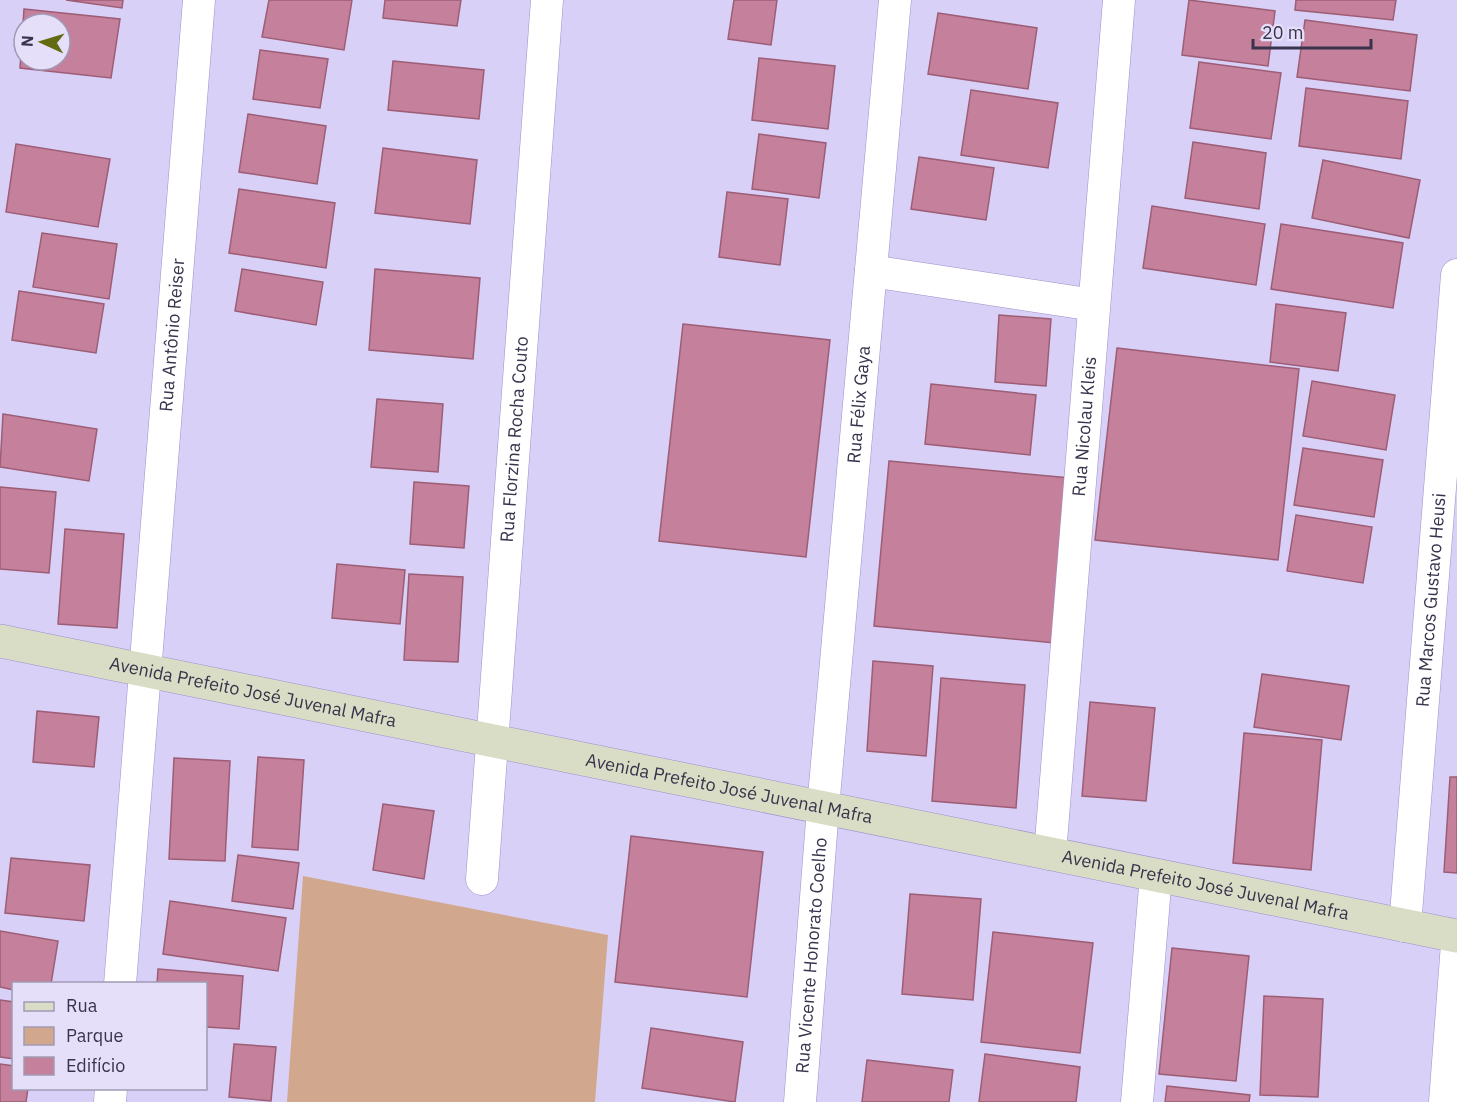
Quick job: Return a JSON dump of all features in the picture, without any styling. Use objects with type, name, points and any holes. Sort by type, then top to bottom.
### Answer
[{"type":"main road","name":"Avenida Prefeito José Juvenal Mafra","points":[[0,641],[1457,936]]},
{"type":"street","name":"Rua Antônio Reiser","points":[[120,982],[199,0]]},
{"type":"street","name":"Rua Florzina Rocha Couto","points":[[482,879],[547,0]]},
{"type":"street","name":"Rua Félix Gaya","points":[[823,808],[895,0]]},
{"type":"street","name":"Rua Nicolau Kleis","points":[[1050,854],[1119,0]]},
{"type":"street","points":[[871,271],[1094,305]]},
{"type":"street","name":"Rua Marcos Gustavo Heusi","points":[[1405,926],[1457,275]]},
{"type":"street","name":"Rua Vicente Honorato Coelho","points":[[801,1102],[823,808]]},
{"type":"street","points":[[1137,1102],[1156,875]]},
{"type":"street","points":[[1445,1102],[1457,944]]},
{"type":"green space","points":[[303,876],[608,935],[595,1102],[287,1102]]},
{"type":"building","points":[[66,0],[123,0],[122,8]]},
{"type":"building","points":[[269,0],[352,0],[344,50],[262,37]]},
{"type":"building","points":[[385,0],[461,0],[457,26],[383,18]]},
{"type":"building","points":[[734,0],[777,0],[771,45],[728,39]]},
{"type":"building","points":[[1189,0],[1275,11],[1268,66],[1182,55]]},
{"type":"building","points":[[1296,0],[1396,0],[1393,20],[1295,10]]},
{"type":"building","points":[[24,9],[53,12],[24,12]]},
{"type":"building","points":[[938,13],[1037,28],[1028,89],[928,74]]},
{"type":"building","points":[[72,14],[120,19],[111,78],[56,72],[72,72]]},
{"type":"building","points":[[1305,20],[1417,35],[1410,91],[1297,77]]},
{"type":"building","points":[[260,50],[328,59],[320,108],[253,99]]},
{"type":"building","points":[[759,58],[835,66],[828,129],[752,120]]},
{"type":"building","points":[[393,61],[484,70],[479,119],[388,110]]},
{"type":"building","points":[[1199,62],[1281,73],[1271,139],[1190,128]]},
{"type":"building","points":[[1306,88],[1408,101],[1401,159],[1299,146]]},
{"type":"building","points":[[971,90],[1058,103],[1048,168],[961,155]]},
{"type":"building","points":[[248,114],[326,126],[317,184],[239,172]]},
{"type":"building","points":[[759,134],[826,143],[819,198],[752,189]]},
{"type":"building","points":[[1193,142],[1266,153],[1259,209],[1185,198]]},
{"type":"building","points":[[16,144],[110,159],[98,227],[6,212]]},
{"type":"building","points":[[383,148],[477,160],[470,224],[375,213]]},
{"type":"building","points":[[919,157],[994,168],[986,220],[911,209]]},
{"type":"building","points":[[1323,160],[1420,180],[1409,238],[1312,218]]},
{"type":"building","points":[[239,189],[335,203],[326,268],[229,253]]},
{"type":"building","points":[[727,192],[788,199],[780,265],[719,257]]},
{"type":"building","points":[[1152,206],[1265,224],[1256,285],[1143,268]]},
{"type":"building","points":[[1281,224],[1403,243],[1393,308],[1271,289]]},
{"type":"building","points":[[42,233],[117,244],[109,299],[33,287]]},
{"type":"building","points":[[242,269],[323,282],[316,325],[235,311]]},
{"type":"building","points":[[375,269],[480,278],[473,359],[369,350]]},
{"type":"building","points":[[19,291],[104,304],[96,353],[12,340]]},
{"type":"building","points":[[1276,304],[1346,313],[1338,371],[1270,362]]},
{"type":"building","points":[[999,315],[1051,319],[1046,386],[995,382]]},
{"type":"building","points":[[683,324],[830,340],[806,557],[659,541]]},
{"type":"building","points":[[1117,348],[1299,369],[1278,560],[1095,540]]},
{"type":"building","points":[[1312,381],[1395,395],[1386,450],[1303,436]]},
{"type":"building","points":[[931,384],[1036,395],[1030,455],[925,444]]},
{"type":"building","points":[[377,399],[443,404],[438,472],[371,467]]},
{"type":"building","points":[[3,414],[97,429],[89,481],[0,467]]},
{"type":"building","points":[[1303,448],[1383,460],[1374,517],[1294,505]]},
{"type":"building","points":[[889,461],[1070,478],[1055,643],[874,626]]},
{"type":"building","points":[[414,482],[469,486],[464,548],[410,544]]},
{"type":"building","points":[[0,487],[56,492],[49,573],[0,569]]},
{"type":"building","points":[[1296,515],[1372,527],[1363,583],[1287,571]]},
{"type":"building","points":[[65,529],[124,534],[117,628],[58,624]]},
{"type":"building","points":[[337,564],[405,570],[400,624],[332,618]]},
{"type":"building","points":[[409,574],[463,577],[458,662],[404,660]]},
{"type":"building","points":[[873,661],[933,666],[926,756],[867,751]]},
{"type":"building","points":[[1262,674],[1349,686],[1341,740],[1254,727]]},
{"type":"building","points":[[941,678],[1025,685],[1016,808],[932,801]]},
{"type":"building","points":[[1090,702],[1155,708],[1146,801],[1082,796]]},
{"type":"building","points":[[37,711],[99,717],[94,767],[33,762]]},
{"type":"building","points":[[1244,733],[1322,740],[1311,870],[1233,863]]},
{"type":"building","points":[[258,757],[304,760],[298,850],[252,847]]},
{"type":"building","points":[[174,758],[230,761],[225,861],[169,859]]},
{"type":"building","points":[[1450,777],[1457,777],[1457,873],[1444,872]]},
{"type":"building","points":[[383,804],[434,811],[424,879],[373,870]]},
{"type":"building","points":[[631,836],[763,852],[747,997],[615,982]]},
{"type":"building","points":[[238,855],[299,863],[293,909],[232,901]]},
{"type":"building","points":[[11,858],[90,865],[84,921],[5,913]]},
{"type":"building","points":[[910,894],[981,899],[973,1000],[902,994]]},
{"type":"building","points":[[170,901],[286,918],[278,971],[163,954]]},
{"type":"building","points":[[0,931],[58,941],[51,982],[12,982],[12,990],[0,987]]},
{"type":"building","points":[[993,932],[1093,943],[1080,1053],[981,1042]]},
{"type":"building","points":[[1172,948],[1249,956],[1236,1081],[1159,1074]]},
{"type":"building","points":[[158,969],[243,976],[239,1029],[207,1027],[207,982],[157,982]]},
{"type":"building","points":[[1264,996],[1323,999],[1318,1097],[1260,1095]]},
{"type":"building","points":[[0,1000],[12,1002],[12,1059],[0,1057]]},
{"type":"building","points":[[651,1028],[743,1042],[735,1102],[642,1088]]},
{"type":"building","points":[[234,1044],[276,1047],[271,1101],[229,1097]]},
{"type":"building","points":[[985,1054],[1080,1067],[1076,1102],[979,1102]]},
{"type":"building","points":[[867,1060],[953,1070],[949,1102],[862,1102]]},
{"type":"building","points":[[0,1064],[12,1066],[12,1090],[28,1090],[26,1102],[0,1102]]},
{"type":"building","points":[[1167,1086],[1250,1095],[1249,1102],[1165,1102]]}]
